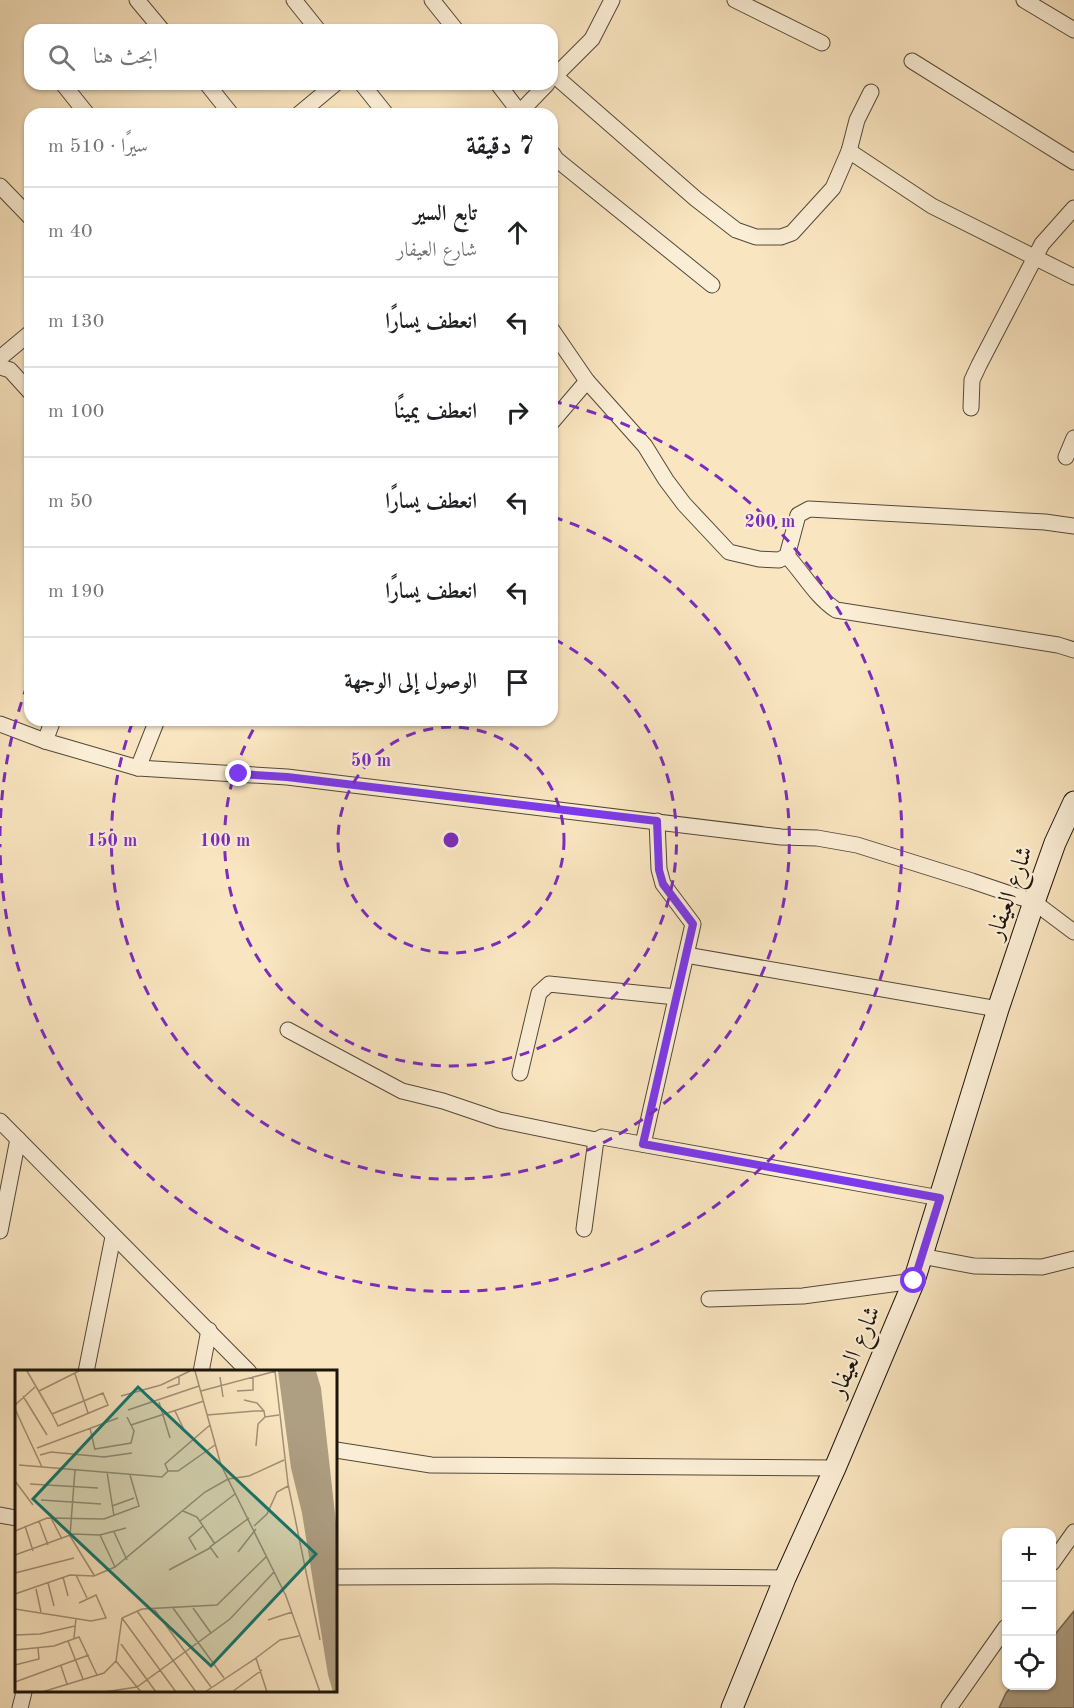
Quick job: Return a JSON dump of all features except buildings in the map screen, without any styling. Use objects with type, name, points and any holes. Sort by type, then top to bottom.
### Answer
[{"type":"main road","name":"شارع العيفار","points":[[732,1708],[785,1578],[835,1468],[914,1281],[998,1009],[1055,843],[1074,802]]},
{"type":"street","points":[[138,0],[157,24]]},
{"type":"street","points":[[294,0],[313,24]]},
{"type":"street","points":[[432,0],[451,24]]},
{"type":"street","points":[[558,74],[592,39],[612,0]]},
{"type":"street","points":[[735,0],[822,43]]},
{"type":"street","points":[[1023,0],[1074,30]]},
{"type":"street","points":[[912,61],[1074,162]]},
{"type":"street","points":[[558,85],[736,230],[756,237],[781,237],[792,233],[833,188],[849,151],[857,120],[871,92]]},
{"type":"street","points":[[68,90],[82,108]]},
{"type":"street","points":[[212,90],[226,108]]},
{"type":"street","points":[[306,108],[328,90]]},
{"type":"street","points":[[367,90],[381,108]]},
{"type":"street","points":[[503,90],[516,108]]},
{"type":"street","points":[[525,108],[542,90]]},
{"type":"street","points":[[849,151],[932,206],[1074,277]]},
{"type":"street","points":[[558,161],[712,285]]},
{"type":"street","points":[[0,186],[24,211]]},
{"type":"street","points":[[971,408],[972,380],[1042,244],[1074,208]]},
{"type":"street","points":[[0,358],[24,338]]},
{"type":"street","points":[[558,339],[587,381],[645,446],[666,480],[695,517],[729,552],[779,560],[787,556],[798,515],[809,509],[1045,522],[1074,526]]},
{"type":"street","points":[[0,367],[10,370],[24,385]]},
{"type":"street","points":[[558,415],[587,381]]},
{"type":"street","points":[[1066,457],[1074,438]]},
{"type":"street","points":[[787,556],[817,594],[836,610],[1058,645],[1074,650]]},
{"type":"street","points":[[0,724],[45,741],[138,768],[287,777],[782,837],[817,838],[857,845],[1034,902],[1074,932]]},
{"type":"street","points":[[45,741],[51,726]]},
{"type":"street","points":[[138,768],[155,726]]},
{"type":"street","points":[[643,1144],[693,924],[663,884],[659,870],[657,821]]},
{"type":"street","points":[[686,955],[998,1009]]},
{"type":"street","points":[[520,1073],[539,993],[549,984],[676,997]]},
{"type":"street","points":[[288,1030],[402,1091],[480,1112],[499,1120],[596,1140],[602,1137],[940,1198]]},
{"type":"street","points":[[0,1121],[247,1370]]},
{"type":"street","points":[[0,1231],[18,1139]]},
{"type":"street","points":[[584,1229],[596,1140]]},
{"type":"street","points":[[86,1370],[113,1237]]},
{"type":"street","points":[[921,1256],[974,1266],[1042,1267],[1074,1259]]},
{"type":"street","points":[[709,1299],[803,1296],[914,1281]]},
{"type":"street","points":[[201,1370],[209,1330]]},
{"type":"street","points":[[338,1450],[431,1466],[835,1468]]},
{"type":"street","points":[[0,1515],[15,1518]]},
{"type":"street","points":[[1056,1557],[1074,1532]]},
{"type":"street","points":[[338,1577],[785,1578]]},
{"type":"street","points":[[949,1708],[1002,1633]]},
{"type":"street","points":[[20,1708],[24,1693]]},
{"type":"shaded area","points":[[1074,1611],[1074,1708],[999,1708],[1009,1690],[1056,1690],[1056,1633]]},
{"type":"route","points":[[239,774],[287,777],[657,821],[659,870],[663,884],[693,924],[643,1144],[940,1198],[914,1281]]}]
